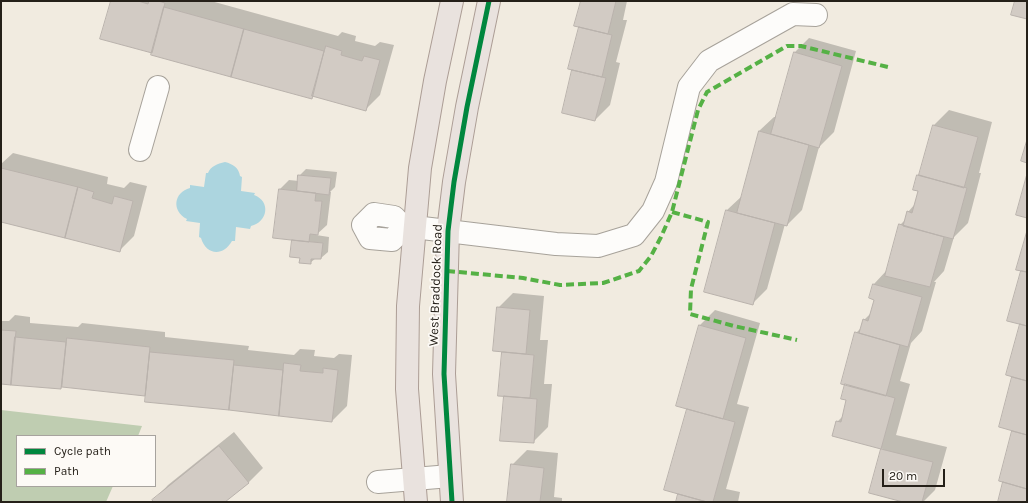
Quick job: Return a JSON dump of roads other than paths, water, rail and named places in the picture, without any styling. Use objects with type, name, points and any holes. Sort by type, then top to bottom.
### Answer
[{"type":"main road","name":"West Braddock Road","points":[[416,502],[407,390],[409,227],[435,81],[452,1]]},
{"type":"main road","name":"West Braddock Road","points":[[452,502],[444,374],[448,231],[454,182],[467,107],[489,1]]},
{"type":"lane","points":[[359,224],[374,214],[394,217],[409,227],[556,244],[598,246],[634,235],[653,211],[666,182],[689,87],[709,61],[793,14],[816,14]]},
{"type":"lane","points":[[140,150],[158,87]]},
{"type":"lane","points":[[378,482],[450,476]]},
{"type":"water","points":[[225,162],[235,167],[242,177],[241,191],[255,193],[254,195],[263,202],[265,211],[261,220],[257,224],[251,226],[250,229],[236,227],[235,241],[232,241],[224,250],[215,252],[207,248],[199,237],[200,223],[186,221],[187,219],[178,211],[176,202],[181,193],[190,188],[190,185],[204,187],[206,173],[208,173],[215,166]]}]
